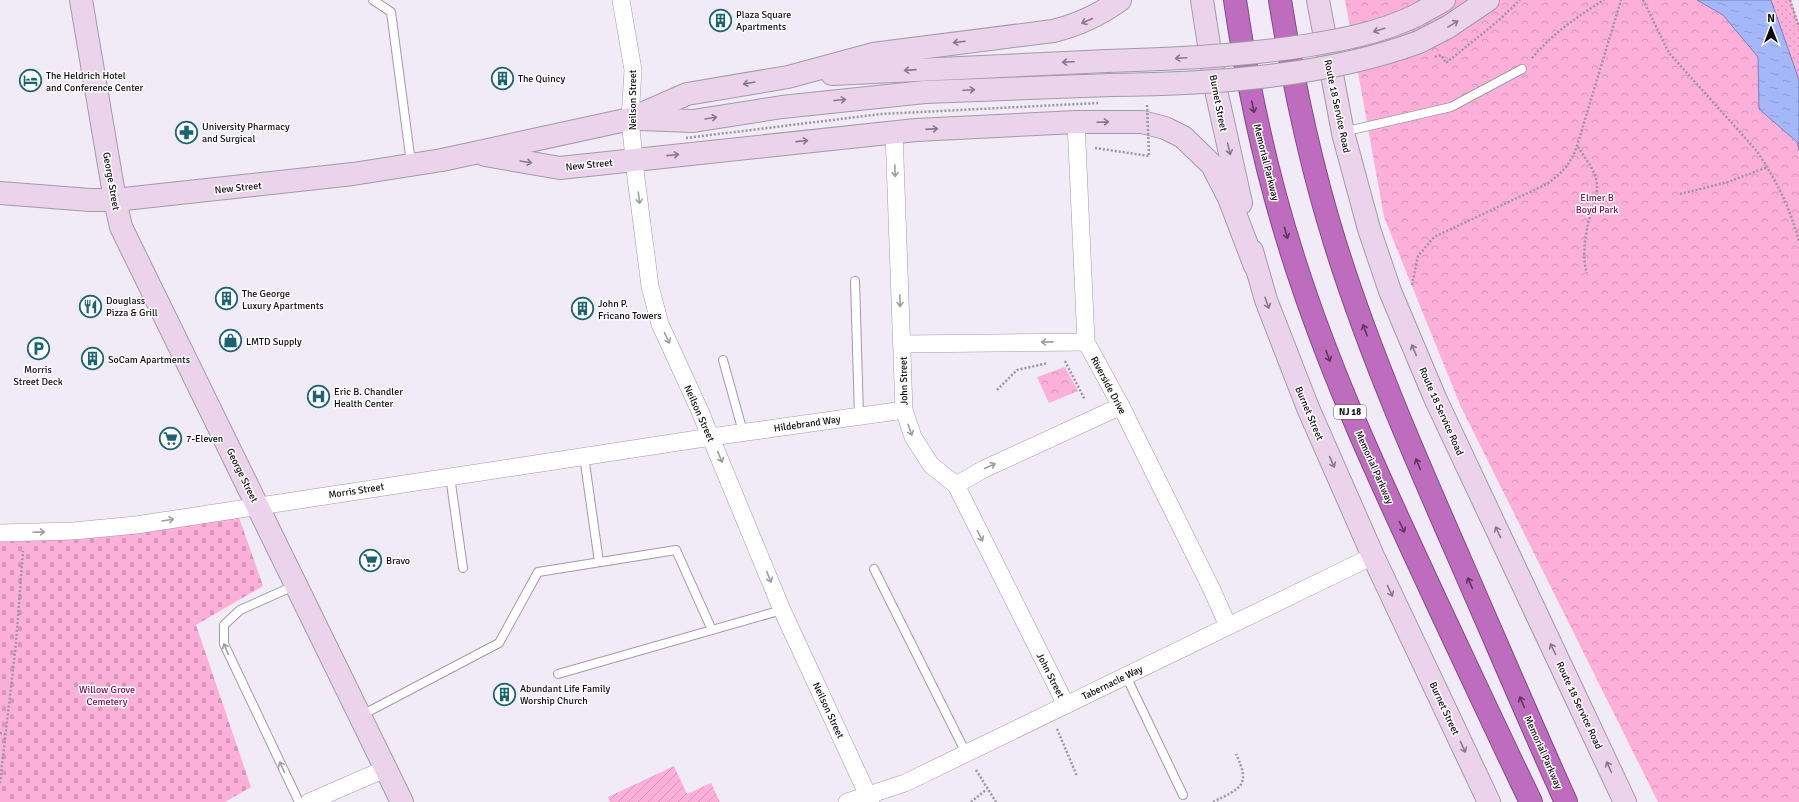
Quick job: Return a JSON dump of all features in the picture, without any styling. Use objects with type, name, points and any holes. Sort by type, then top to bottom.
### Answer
[{"type":"highway","name":"Memorial Parkway","points":[[1235,0],[1244,62],[1263,151],[1287,238],[1316,324],[1352,416],[1390,501],[1531,802]]},
{"type":"highway","name":"Memorial Parkway","points":[[1280,0],[1297,93],[1315,170],[1336,245],[1357,308],[1386,387],[1418,464],[1566,802]]},
{"type":"main road","name":"George Street","points":[[81,0],[115,200],[122,227],[402,802]]},
{"type":"main road","points":[[630,119],[687,94],[788,77],[873,54],[1053,31],[1082,23],[1095,17],[1120,0]]},
{"type":"main road","name":"Burnet Street","points":[[1202,0],[1224,128],[1255,266],[1279,336],[1308,408],[1374,556],[1489,802]]},
{"type":"main road","name":"Route 18 Service Road","points":[[1318,0],[1343,133],[1369,229],[1390,291],[1415,351],[1477,489],[1625,802]]},
{"type":"main road","points":[[788,77],[985,65],[1204,57],[1295,47],[1370,33],[1415,16],[1444,0]]},
{"type":"main road","points":[[630,119],[694,121],[798,105],[925,92],[1206,82],[1288,72],[1370,58],[1419,42],[1448,27],[1488,0]]},
{"type":"main road","name":"New Street","points":[[0,193],[90,200],[115,200],[411,166],[474,154],[630,119]]},
{"type":"main road","name":"New Street","points":[[474,154],[560,168],[894,132],[1076,122],[1142,122],[1165,128],[1183,137],[1212,165],[1229,198],[1255,266]]},
{"type":"street","name":"Neilson Street","points":[[621,0],[633,70],[630,119],[634,159],[650,286],[660,324],[711,437],[782,610],[869,799]]},
{"type":"street","name":"Riverside Drive","points":[[1076,122],[1086,342],[1121,406],[1212,590],[1228,626]]},
{"type":"street","name":"John Street","points":[[894,132],[904,410],[913,437],[931,465],[956,485],[1066,705]]},
{"type":"street","points":[[902,344],[1086,342]]},
{"type":"street","points":[[956,485],[984,468],[1121,406]]},
{"type":"street","name":"Hildebrand Way","points":[[711,437],[904,410]]},
{"type":"street","name":"Morris Street","points":[[0,533],[72,531],[136,525],[258,505],[711,437]]},
{"type":"street","name":"Tabernacle Way","points":[[847,802],[869,799],[905,783],[1374,556]]},
{"type":"street","points":[[309,802],[385,769]]},
{"type":"lane","points":[[374,0],[391,12],[411,166]]},
{"type":"lane","points":[[1343,133],[1451,107],[1522,69]]},
{"type":"lane","points":[[855,281],[859,416]]},
{"type":"lane","points":[[723,360],[743,432]]},
{"type":"lane","points":[[584,456],[599,562]]},
{"type":"lane","points":[[450,476],[463,568]]},
{"type":"lane","points":[[360,716],[498,643],[538,572],[676,550],[712,630]]},
{"type":"lane","points":[[874,569],[966,753]]},
{"type":"lane","points":[[296,584],[240,610],[224,625],[224,644],[299,802]]},
{"type":"lane","points":[[558,674],[782,610]]},
{"type":"lane","points":[[1126,676],[1183,795]]},
{"type":"path","points":[[1522,69],[1545,42],[1585,12],[1604,0]]},
{"type":"path","points":[[1412,286],[1418,256],[1434,237],[1547,184],[1561,174],[1571,162],[1578,146],[1621,0]]},
{"type":"path","points":[[1642,0],[1670,53],[1756,150],[1768,167],[1778,183],[1792,218],[1799,241]]},
{"type":"path","points":[[1790,0],[1799,27]]},
{"type":"path","points":[[1092,147],[1149,156],[1147,101]]},
{"type":"path","points":[[1578,146],[1595,174],[1596,202],[1588,224],[1584,257],[1587,273]]},
{"type":"path","points":[[1680,194],[1728,182],[1768,167]]},
{"type":"path","points":[[1058,361],[1064,359],[1085,400]]},
{"type":"path","points":[[997,390],[1017,370],[1051,362]]},
{"type":"path","points":[[0,783],[16,643],[24,533]]},
{"type":"path","points":[[1050,712],[1077,776]]},
{"type":"path","points":[[0,733],[5,734]]},
{"type":"path","points":[[966,753],[996,802]]},
{"type":"path","points":[[1212,802],[1237,790],[1243,781],[1244,770],[1236,754]]},
{"type":"path","points":[[971,802],[987,789]]},
{"type":"green space","name":"Elmer B Boyd Park","points":[[1345,0],[1759,0],[1799,159],[1799,802],[1658,802],[1461,407],[1384,217]]},
{"type":"green space","points":[[1759,0],[1791,0],[1799,26],[1799,154],[1797,155]]},
{"type":"green space","points":[[1065,367],[1078,391],[1049,403],[1037,377]]},
{"type":"green space","name":"Willow Grove Cemetery","points":[[236,509],[263,586],[196,625],[251,787],[225,802],[0,802],[0,529]]},
{"type":"green space","points":[[674,766],[687,794],[711,783],[720,802],[610,802],[608,797]]},
{"type":"water","points":[[1697,0],[1771,0],[1799,80],[1799,150],[1797,142],[1759,109],[1758,57],[1723,15]]},
{"type":"place","name":"Plaza Square Apartments","points":[[721,20]]},
{"type":"place","name":"The Quincy","points":[[502,78]]},
{"type":"place","name":"The Heldrich Hotel and Conference Center","points":[[31,81]]},
{"type":"place","name":"University Pharmacy and Surgical","points":[[187,132]]},
{"type":"place","name":"The George Luxury Apartments","points":[[227,299]]},
{"type":"place","name":"Douglass Pizza & Grill","points":[[91,306]]},
{"type":"place","name":"John P. Fricano Towers","points":[[582,309]]},
{"type":"place","name":"LMTD Supply","points":[[231,341]]},
{"type":"place","name":"Morris Street Deck","points":[[38,349]]},
{"type":"place","name":"SoCam Apartments","points":[[93,359]]},
{"type":"place","name":"Eric B. Chandler Health Center","points":[[318,397]]},
{"type":"place","name":"7-Eleven","points":[[170,438]]},
{"type":"place","name":"Bravo","points":[[371,560]]},
{"type":"place","name":"Abundant Life Family Worship Church","points":[[504,694]]}]
